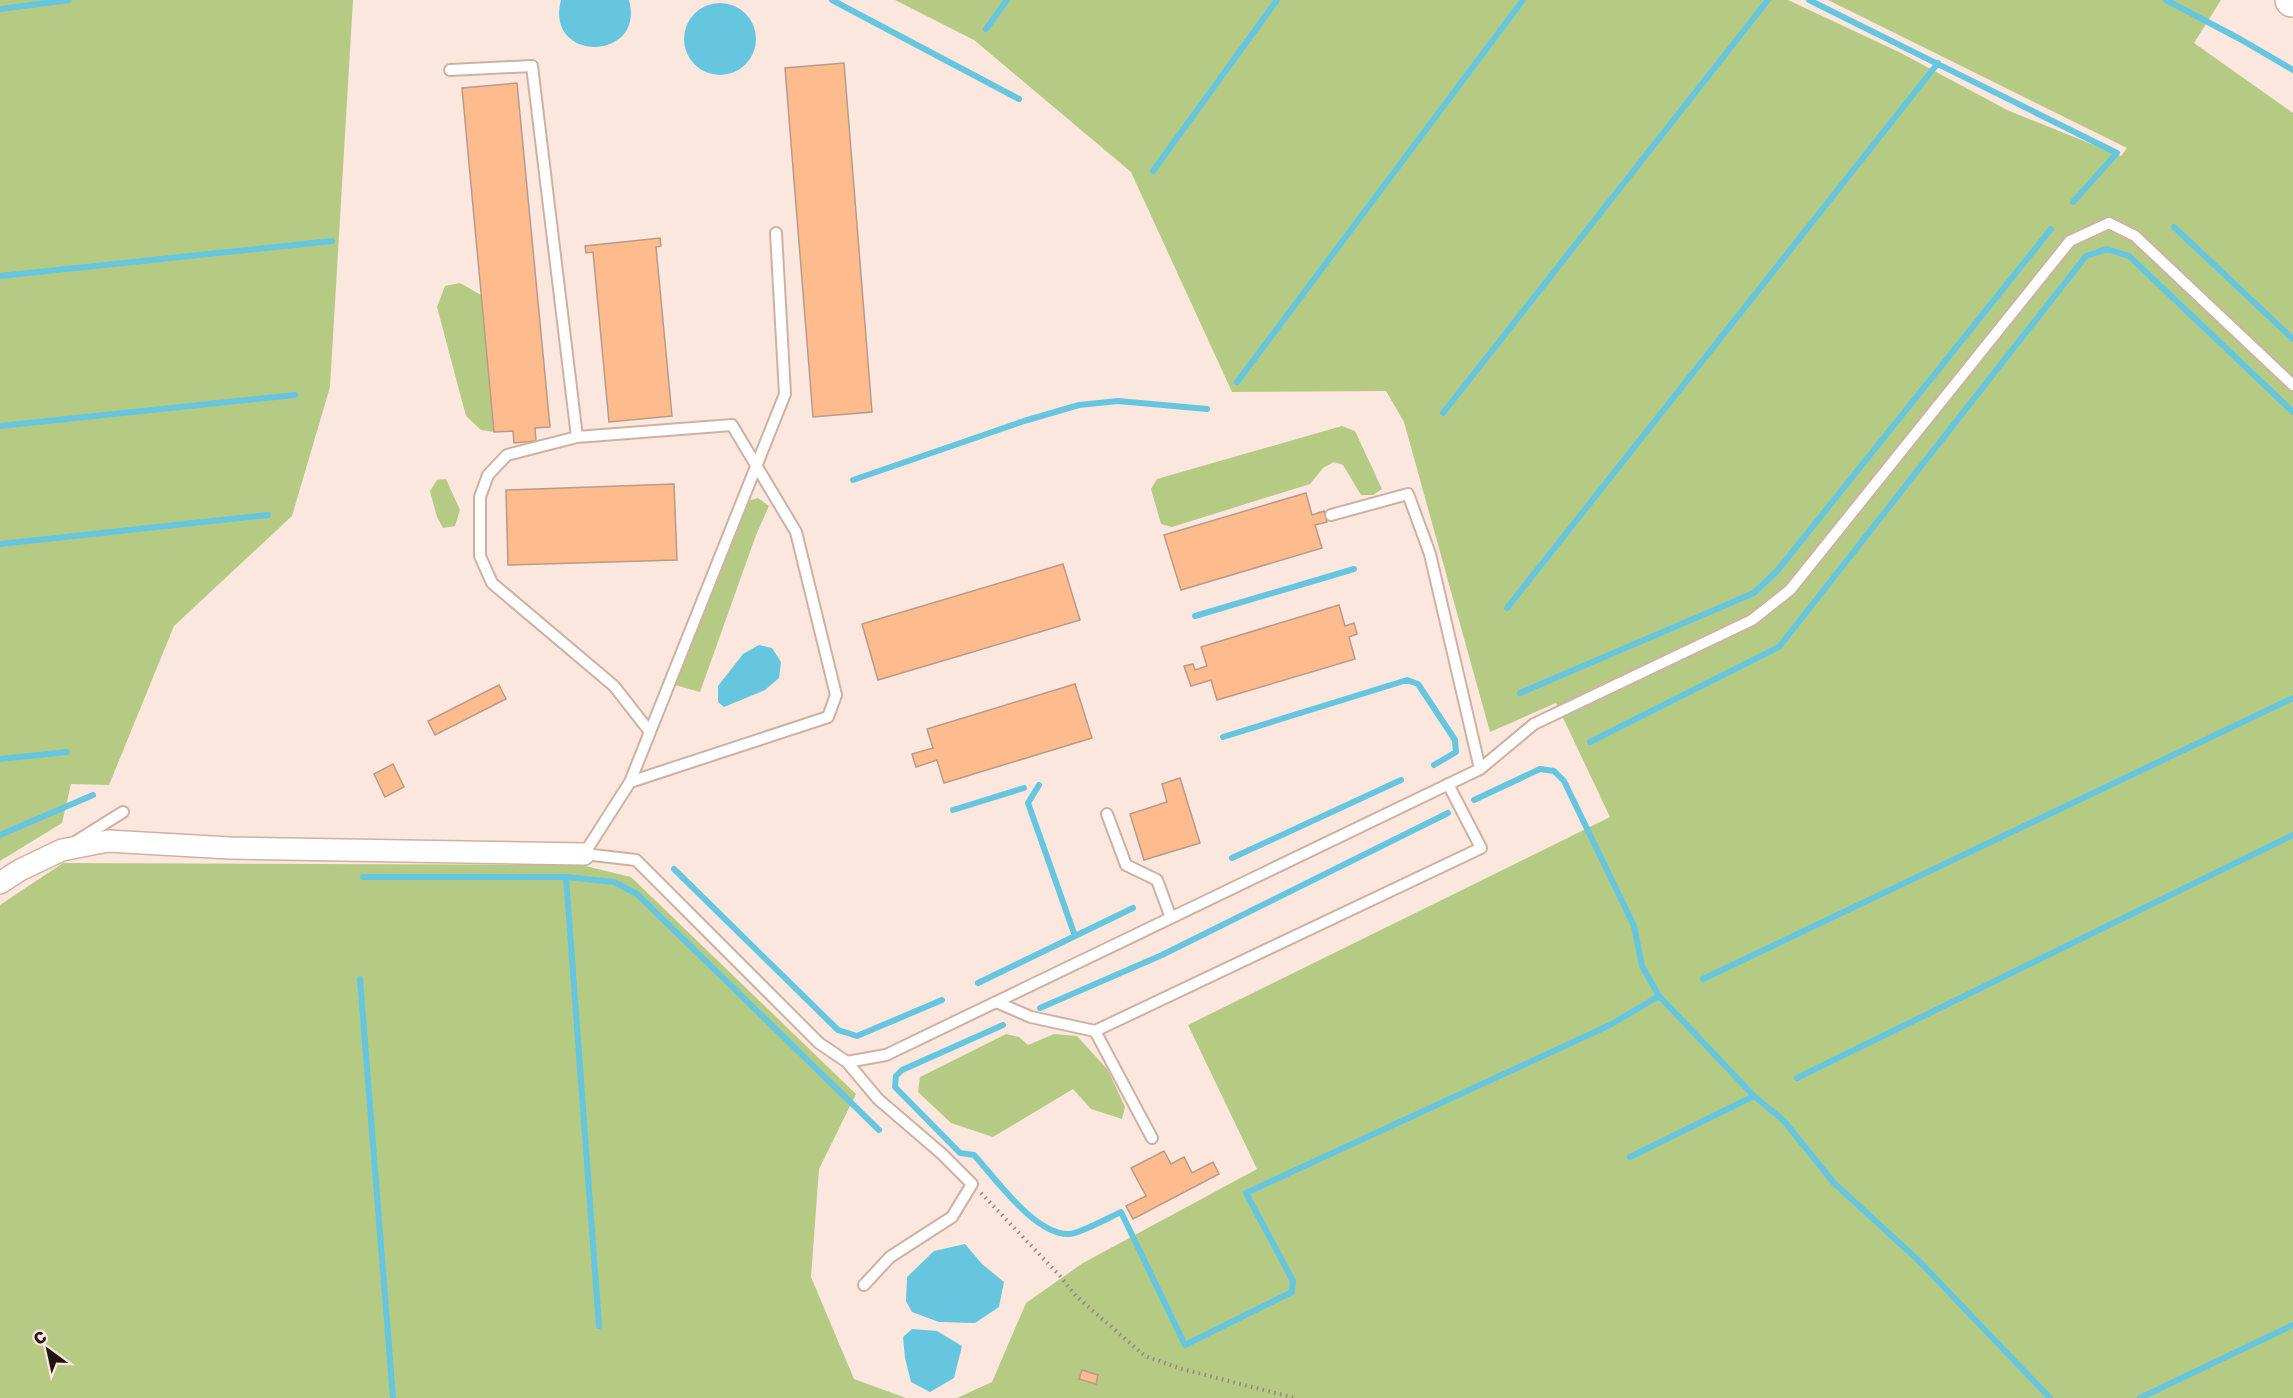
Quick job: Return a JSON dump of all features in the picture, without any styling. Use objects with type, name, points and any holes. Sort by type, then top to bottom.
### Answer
[{"type":"street","points":[[0,883],[20,870],[62,850],[108,841],[230,848],[584,854]]},
{"type":"lane","points":[[450,69],[532,66],[577,437]]},
{"type":"lane","points":[[847,1062],[886,1055],[1480,769],[1534,724],[1752,620],[1790,591],[2070,241],[2109,223],[2135,236],[2293,385]]},
{"type":"lane","points":[[776,233],[785,394],[630,782],[584,854],[636,860],[819,1043],[847,1062],[878,1099],[942,1154],[972,1184],[952,1217],[890,1257],[864,1285]]},
{"type":"lane","points":[[630,782],[828,717],[836,695],[796,532],[732,425],[577,437],[507,455],[488,475],[480,497],[480,556],[492,583],[614,686],[650,732]]},
{"type":"lane","points":[[1331,515],[1408,494],[1430,554],[1480,769]]},
{"type":"lane","points":[[996,1002],[1031,1017],[1095,1031],[1481,848],[1448,784]]},
{"type":"lane","points":[[62,850],[123,812]]},
{"type":"lane","points":[[1107,814],[1126,865],[1157,880],[1171,918]]},
{"type":"lane","points":[[1095,1031],[1152,1138]]},
{"type":"path","points":[[972,1184],[1060,1275],[1076,1296],[1145,1356],[1182,1369],[1295,1398]]},
{"type":"green space","points":[[0,0],[353,0],[330,387],[292,516],[174,626],[109,785],[71,784],[62,823],[0,861]]},
{"type":"green space","points":[[895,0],[1788,0],[1901,53],[2007,110],[2121,156],[2127,148],[1828,0],[2221,0],[2194,43],[2293,113],[2293,1398],[957,1398],[992,1382],[1026,1303],[1083,1263],[1257,1169],[1188,1025],[1610,817],[1556,703],[1490,732],[1404,422],[1386,391],[1232,392],[1131,172],[974,40]]},
{"type":"green space","points":[[460,283],[481,295],[494,432],[481,430],[466,416],[437,307],[445,286]]},
{"type":"green space","points":[[1342,426],[1355,431],[1382,489],[1373,495],[1361,495],[1343,465],[1334,462],[1323,468],[1310,484],[1172,527],[1161,524],[1151,489],[1157,479]]},
{"type":"green space","points":[[446,479],[460,510],[455,526],[443,528],[437,517],[430,491],[437,480]]},
{"type":"green space","points":[[758,498],[769,506],[756,535],[700,692],[675,685],[748,501]]},
{"type":"green space","points":[[63,863],[581,865],[631,877],[856,1094],[819,1169],[811,1277],[854,1379],[906,1398],[0,1398],[0,905]]},
{"type":"green space","points":[[1006,1034],[1019,1037],[1028,1045],[1054,1034],[1077,1036],[1108,1070],[1125,1107],[1122,1119],[1091,1109],[1073,1089],[993,1137],[951,1123],[918,1092],[920,1077]]},
{"type":"water","points":[[561,0],[629,0],[630,20],[623,35],[610,44],[595,47],[580,44],[567,35],[560,21]]},
{"type":"water","points":[[720,3],[734,6],[746,13],[753,25],[756,39],[753,53],[746,65],[734,72],[720,75],[706,72],[694,65],[687,53],[684,39],[687,25],[694,13],[706,6]]},
{"type":"water","points":[[759,645],[772,648],[781,662],[779,678],[765,690],[724,707],[718,702],[718,686],[743,654]]},
{"type":"water","points":[[965,1244],[982,1264],[1004,1282],[999,1307],[975,1323],[939,1322],[912,1312],[906,1301],[907,1277],[934,1251]]},
{"type":"water","points":[[912,1329],[937,1331],[962,1346],[954,1378],[930,1392],[911,1382],[903,1337]]},
{"type":"building","points":[[844,63],[872,412],[813,417],[785,68]]},
{"type":"building","points":[[517,83],[550,427],[535,428],[536,441],[514,443],[513,431],[494,432],[462,88]]},
{"type":"building","points":[[660,238],[661,246],[656,247],[672,416],[609,422],[593,252],[586,253],[585,246]]},
{"type":"building","points":[[674,484],[677,560],[508,565],[506,490]]},
{"type":"building","points":[[1306,493],[1312,515],[1324,511],[1327,522],[1315,525],[1322,548],[1181,590],[1164,535]]},
{"type":"building","points":[[1063,564],[1080,620],[878,680],[862,624]]},
{"type":"building","points":[[1339,605],[1345,626],[1354,623],[1357,634],[1349,637],[1355,659],[1217,700],[1211,680],[1191,686],[1184,666],[1193,664],[1195,670],[1207,666],[1201,647]]},
{"type":"building","points":[[1075,684],[1092,738],[944,783],[937,760],[916,767],[912,754],[933,748],[927,729]]},
{"type":"building","points":[[499,685],[506,699],[435,735],[428,721]]},
{"type":"building","points":[[393,764],[404,787],[385,797],[374,774]]},
{"type":"building","points":[[1180,778],[1200,843],[1144,860],[1130,814],[1167,802],[1162,784]]},
{"type":"building","points":[[1164,1151],[1171,1164],[1184,1157],[1192,1173],[1213,1162],[1219,1174],[1133,1219],[1126,1206],[1146,1196],[1131,1168]]},
{"type":"building","points":[[1082,1370],[1098,1375],[1096,1384],[1079,1379]]},
{"type":"waterway","points":[[0,9],[69,0]]},
{"type":"waterway","points":[[832,0],[1019,99]]},
{"type":"waterway","points":[[986,29],[1007,0]]},
{"type":"waterway","points":[[1153,171],[1277,0]]},
{"type":"waterway","points":[[1237,382],[1523,0]]},
{"type":"waterway","points":[[1443,413],[1768,0]]},
{"type":"waterway","points":[[1809,0],[2117,153],[2073,202]]},
{"type":"waterway","points":[[2166,0],[2293,70]]},
{"type":"waterway","points":[[1507,608],[1938,63]]},
{"type":"waterway","points":[[2174,227],[2293,339]]},
{"type":"waterway","points":[[1520,693],[1754,593],[1777,571],[2051,229]]},
{"type":"waterway","points":[[0,276],[332,241]]},
{"type":"waterway","points":[[1590,742],[1779,647],[2086,256],[2107,249],[2129,256],[2293,412]]},
{"type":"waterway","points":[[0,426],[295,395]]},
{"type":"waterway","points":[[853,480],[1024,421],[1079,405],[1118,401],[1207,409]]},
{"type":"waterway","points":[[0,544],[268,515]]},
{"type":"waterway","points":[[1195,616],[1354,569]]},
{"type":"waterway","points":[[1223,737],[1407,680],[1418,684],[1455,740],[1456,752],[1434,765]]},
{"type":"waterway","points":[[1703,979],[2293,698]]},
{"type":"waterway","points":[[0,759],[67,752]]},
{"type":"waterway","points":[[1474,800],[1540,769],[1554,771],[1564,781],[1634,926],[1642,966],[1659,996],[1754,1096],[1784,1121],[1834,1183],[1919,1261],[2050,1398]]},
{"type":"waterway","points":[[1232,858],[1401,780]]},
{"type":"waterway","points":[[1039,785],[1028,803],[1075,936]]},
{"type":"waterway","points":[[953,810],[1024,788]]},
{"type":"waterway","points":[[0,835],[93,795]]},
{"type":"waterway","points":[[1040,1008],[1162,955],[1448,813]]},
{"type":"waterway","points":[[1797,1078],[2293,835]]},
{"type":"waterway","points":[[674,869],[838,1030],[857,1036],[942,1000]]},
{"type":"waterway","points":[[363,877],[566,877],[614,882],[637,894],[879,1130]]},
{"type":"waterway","points":[[566,877],[599,1326]]},
{"type":"waterway","points":[[978,983],[1133,908]]},
{"type":"waterway","points":[[360,979],[393,1398]]},
{"type":"waterway","points":[[1003,1025],[902,1070],[896,1076],[895,1087],[960,1153],[974,1155],[1017,1204],[1043,1225],[1056,1232],[1069,1234],[1121,1212],[1185,1345],[1292,1292],[1293,1281],[1246,1193],[1610,1025],[1659,996]]},
{"type":"waterway","points":[[1630,1157],[1754,1096]]},
{"type":"waterway","points":[[2140,1398],[2293,1325]]}]
